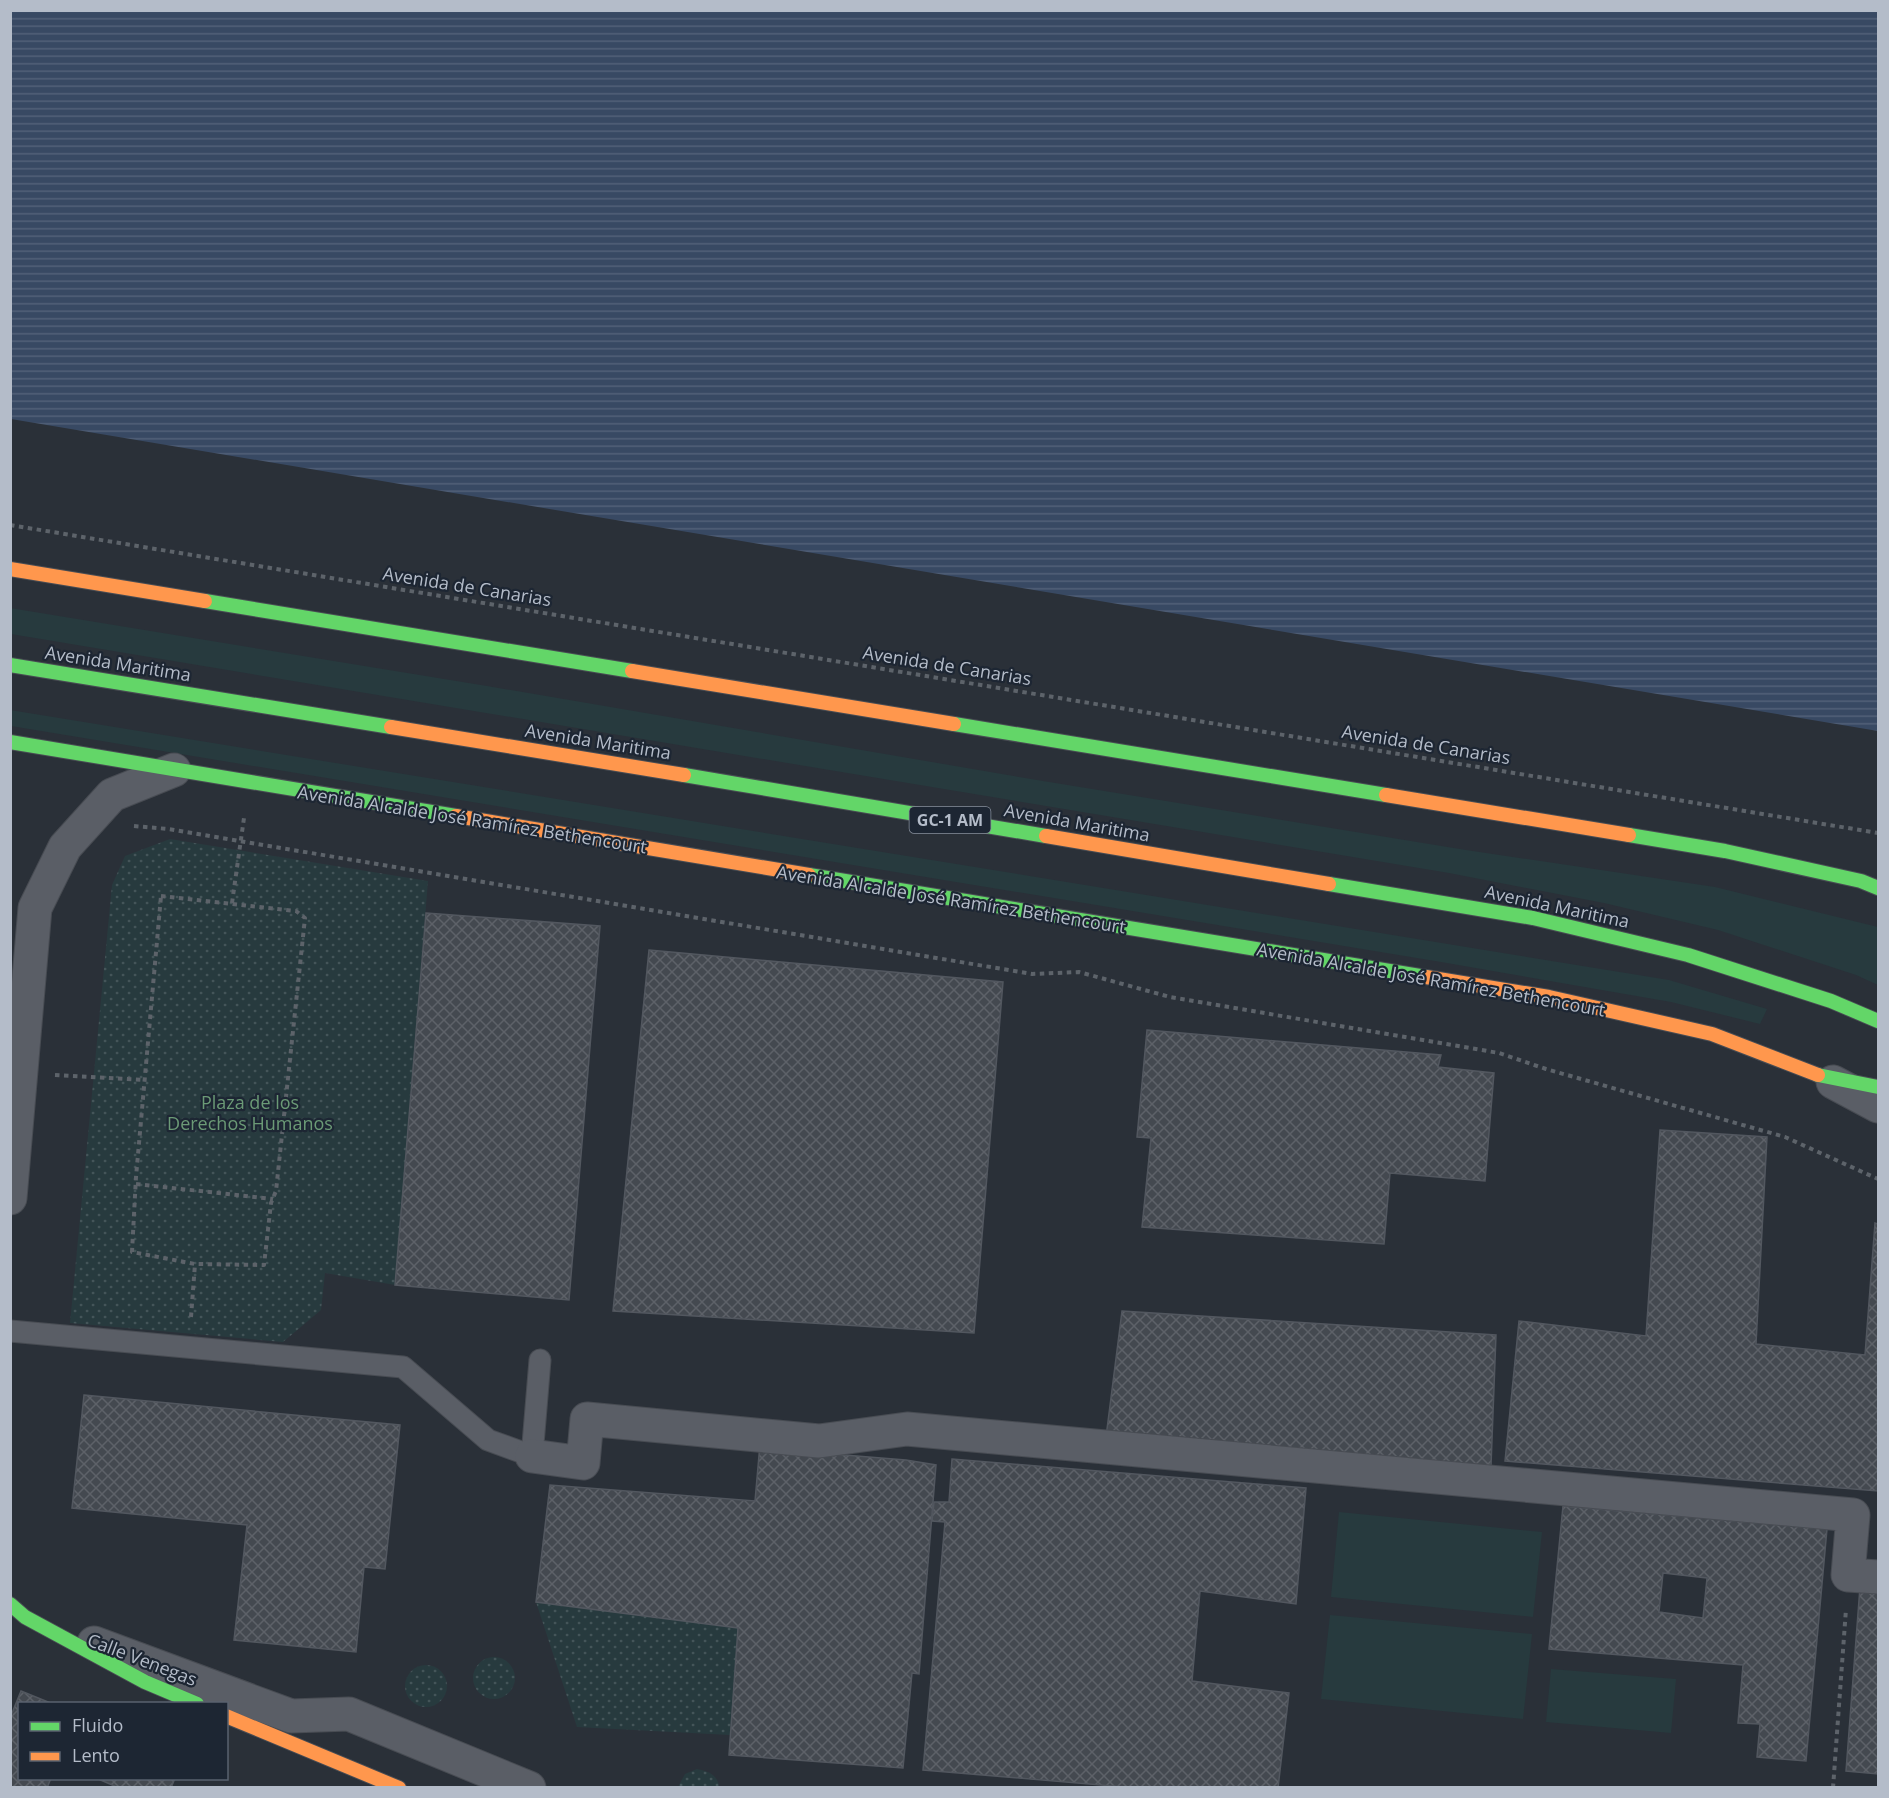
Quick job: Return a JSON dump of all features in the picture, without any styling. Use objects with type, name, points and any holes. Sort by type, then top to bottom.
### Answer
[{"type":"main road","points":[[10,569],[1725,851],[1878,886]]},
{"type":"main road","name":"Avenida Maritima","points":[[10,665],[597,760],[1533,918],[1688,955],[1831,1001],[1878,1021]]},
{"type":"main road","name":"Avenida Alcalde José Ramírez Bethencourt","points":[[10,742],[1549,997],[1712,1034],[1818,1074]]},
{"type":"main road","points":[[1818,1074],[1878,1087]]},
{"type":"main road","name":"Calle Venegas","points":[[18,1611],[145,1682],[192,1702]]},
{"type":"main road","points":[[228,1717],[399,1788]]},
{"type":"street","points":[[10,1198],[35,909],[65,847],[112,795],[174,770]]},
{"type":"street","name":"Avenida Alcalde José Ramírez Bethencourt","points":[[1818,1074],[1878,1106]]},
{"type":"street","points":[[532,1456],[583,1463],[587,1419],[819,1441],[907,1430],[978,1436],[1854,1515],[1863,1576]]},
{"type":"street","name":"Calle Venegas","points":[[18,1611],[291,1716],[349,1714],[529,1788]]},
{"type":"lane","points":[[10,1331],[403,1367],[488,1440],[532,1456],[540,1360]]},
{"type":"path","name":"Avenida de Canarias","points":[[10,525],[1878,833]]},
{"type":"path","points":[[232,903],[250,783]]},
{"type":"path","points":[[129,826],[168,829],[1032,974],[1079,972],[1170,997],[1499,1053],[1785,1137],[1878,1179]]},
{"type":"path","points":[[161,896],[232,903],[296,910],[305,918],[276,1191],[264,1265],[195,1264],[132,1252],[144,1080],[161,896]]},
{"type":"path","points":[[21,1074],[144,1080]]},
{"type":"path","points":[[136,1184],[273,1199]]},
{"type":"path","points":[[188,1348],[195,1264]]},
{"type":"path","points":[[1833,1788],[1863,1576]]},
{"type":"green space","points":[[10,608],[487,686],[1043,781],[1466,850],[1715,887],[1878,927],[1878,985],[1856,975],[1718,930],[1604,903],[1449,873],[11,634]]},
{"type":"green space","points":[[10,710],[1669,980],[1767,1009],[1760,1024],[1671,1002],[1441,962],[11,726]]},
{"type":"green space","name":"Plaza de los Derechos Humanos","points":[[170,839],[428,881],[395,1285],[325,1273],[321,1310],[283,1342],[70,1323],[112,885],[125,856]]},
{"type":"green space","points":[[1339,1512],[1542,1532],[1533,1617],[1331,1597]]},
{"type":"green space","points":[[536,1602],[738,1628],[730,1735],[577,1727]]},
{"type":"green space","points":[[1330,1615],[1532,1634],[1523,1719],[1321,1699]]},
{"type":"green space","points":[[494,1657],[509,1663],[515,1678],[509,1693],[494,1699],[479,1693],[473,1678],[479,1663]]},
{"type":"green space","points":[[426,1665],[441,1671],[447,1686],[441,1701],[426,1707],[411,1701],[405,1686],[411,1671]]},
{"type":"green space","points":[[1551,1669],[1676,1679],[1671,1733],[1546,1722]]},
{"type":"green space","points":[[697,1769],[712,1774],[717,1779],[719,1787],[678,1787],[685,1774]]},
{"type":"water","points":[[10,11],[1878,11],[1878,731],[11,419]]},
{"type":"building","points":[[426,913],[600,926],[569,1300],[395,1285]]},
{"type":"building","points":[[649,950],[1003,982],[974,1333],[613,1311]]},
{"type":"building","points":[[1147,1030],[1441,1055],[1438,1067],[1494,1073],[1485,1181],[1390,1173],[1384,1244],[1142,1227],[1151,1138],[1137,1137]]},
{"type":"building","points":[[1660,1130],[1767,1137],[1756,1344],[1865,1355],[1875,1223],[1878,1224],[1878,1491],[1505,1461],[1519,1321],[1646,1336]]},
{"type":"building","points":[[1122,1311],[1496,1335],[1491,1466],[1106,1437]]},
{"type":"building","points":[[84,1395],[400,1425],[385,1569],[364,1567],[356,1652],[234,1640],[247,1525],[72,1508]]},
{"type":"building","points":[[760,1444],[795,1451],[906,1460],[936,1465],[919,1674],[912,1673],[903,1768],[729,1755],[738,1628],[536,1602],[550,1485],[755,1501]]},
{"type":"building","points":[[952,1459],[1306,1488],[1296,1604],[1200,1591],[1192,1681],[1289,1693],[1278,1788],[1136,1788],[923,1770],[945,1522],[932,1521],[934,1502],[949,1502]]},
{"type":"building","points":[[1563,1506],[1827,1529],[1806,1761],[1757,1757],[1760,1724],[1738,1723],[1743,1665],[1549,1649]],"holes":[[[1663,1573],[1707,1578],[1703,1618],[1659,1612]]]},
{"type":"building","points":[[1860,1587],[1878,1589],[1878,1774],[1846,1771]]},
{"type":"building","points":[[21,1691],[48,1702],[18,1702],[18,1780],[50,1780],[47,1788],[10,1788],[10,1718]]},
{"type":"building","points":[[101,1780],[174,1780],[171,1788],[119,1788]]},
{"type":"traffic: fast","points":[[205,601],[632,671]]},
{"type":"traffic: fast","points":[[10,665],[391,727]]},
{"type":"traffic: fast","points":[[954,724],[1386,795]]},
{"type":"traffic: fast","points":[[10,742],[456,816]]},
{"type":"traffic: fast","points":[[684,775],[1046,836]]},
{"type":"traffic: fast","points":[[1629,835],[1725,851],[1861,881],[1878,888]]},
{"type":"traffic: fast","points":[[809,875],[1426,977]]},
{"type":"traffic: fast","points":[[1329,884],[1533,918],[1688,955],[1831,1001],[1878,1021]]},
{"type":"traffic: fast","points":[[1818,1075],[1878,1087]]},
{"type":"traffic: fast","points":[[10,1604],[25,1617],[145,1682],[192,1702]]},
{"type":"traffic: slow","points":[[10,569],[205,601]]},
{"type":"traffic: slow","points":[[632,671],[954,724]]},
{"type":"traffic: slow","points":[[391,727],[684,775]]},
{"type":"traffic: slow","points":[[1386,795],[1629,835]]},
{"type":"traffic: slow","points":[[456,816],[809,875]]},
{"type":"traffic: slow","points":[[1046,836],[1329,884]]},
{"type":"traffic: slow","points":[[1426,977],[1549,997],[1712,1034],[1818,1075]]},
{"type":"traffic: slow","points":[[228,1717],[399,1788]]}]
